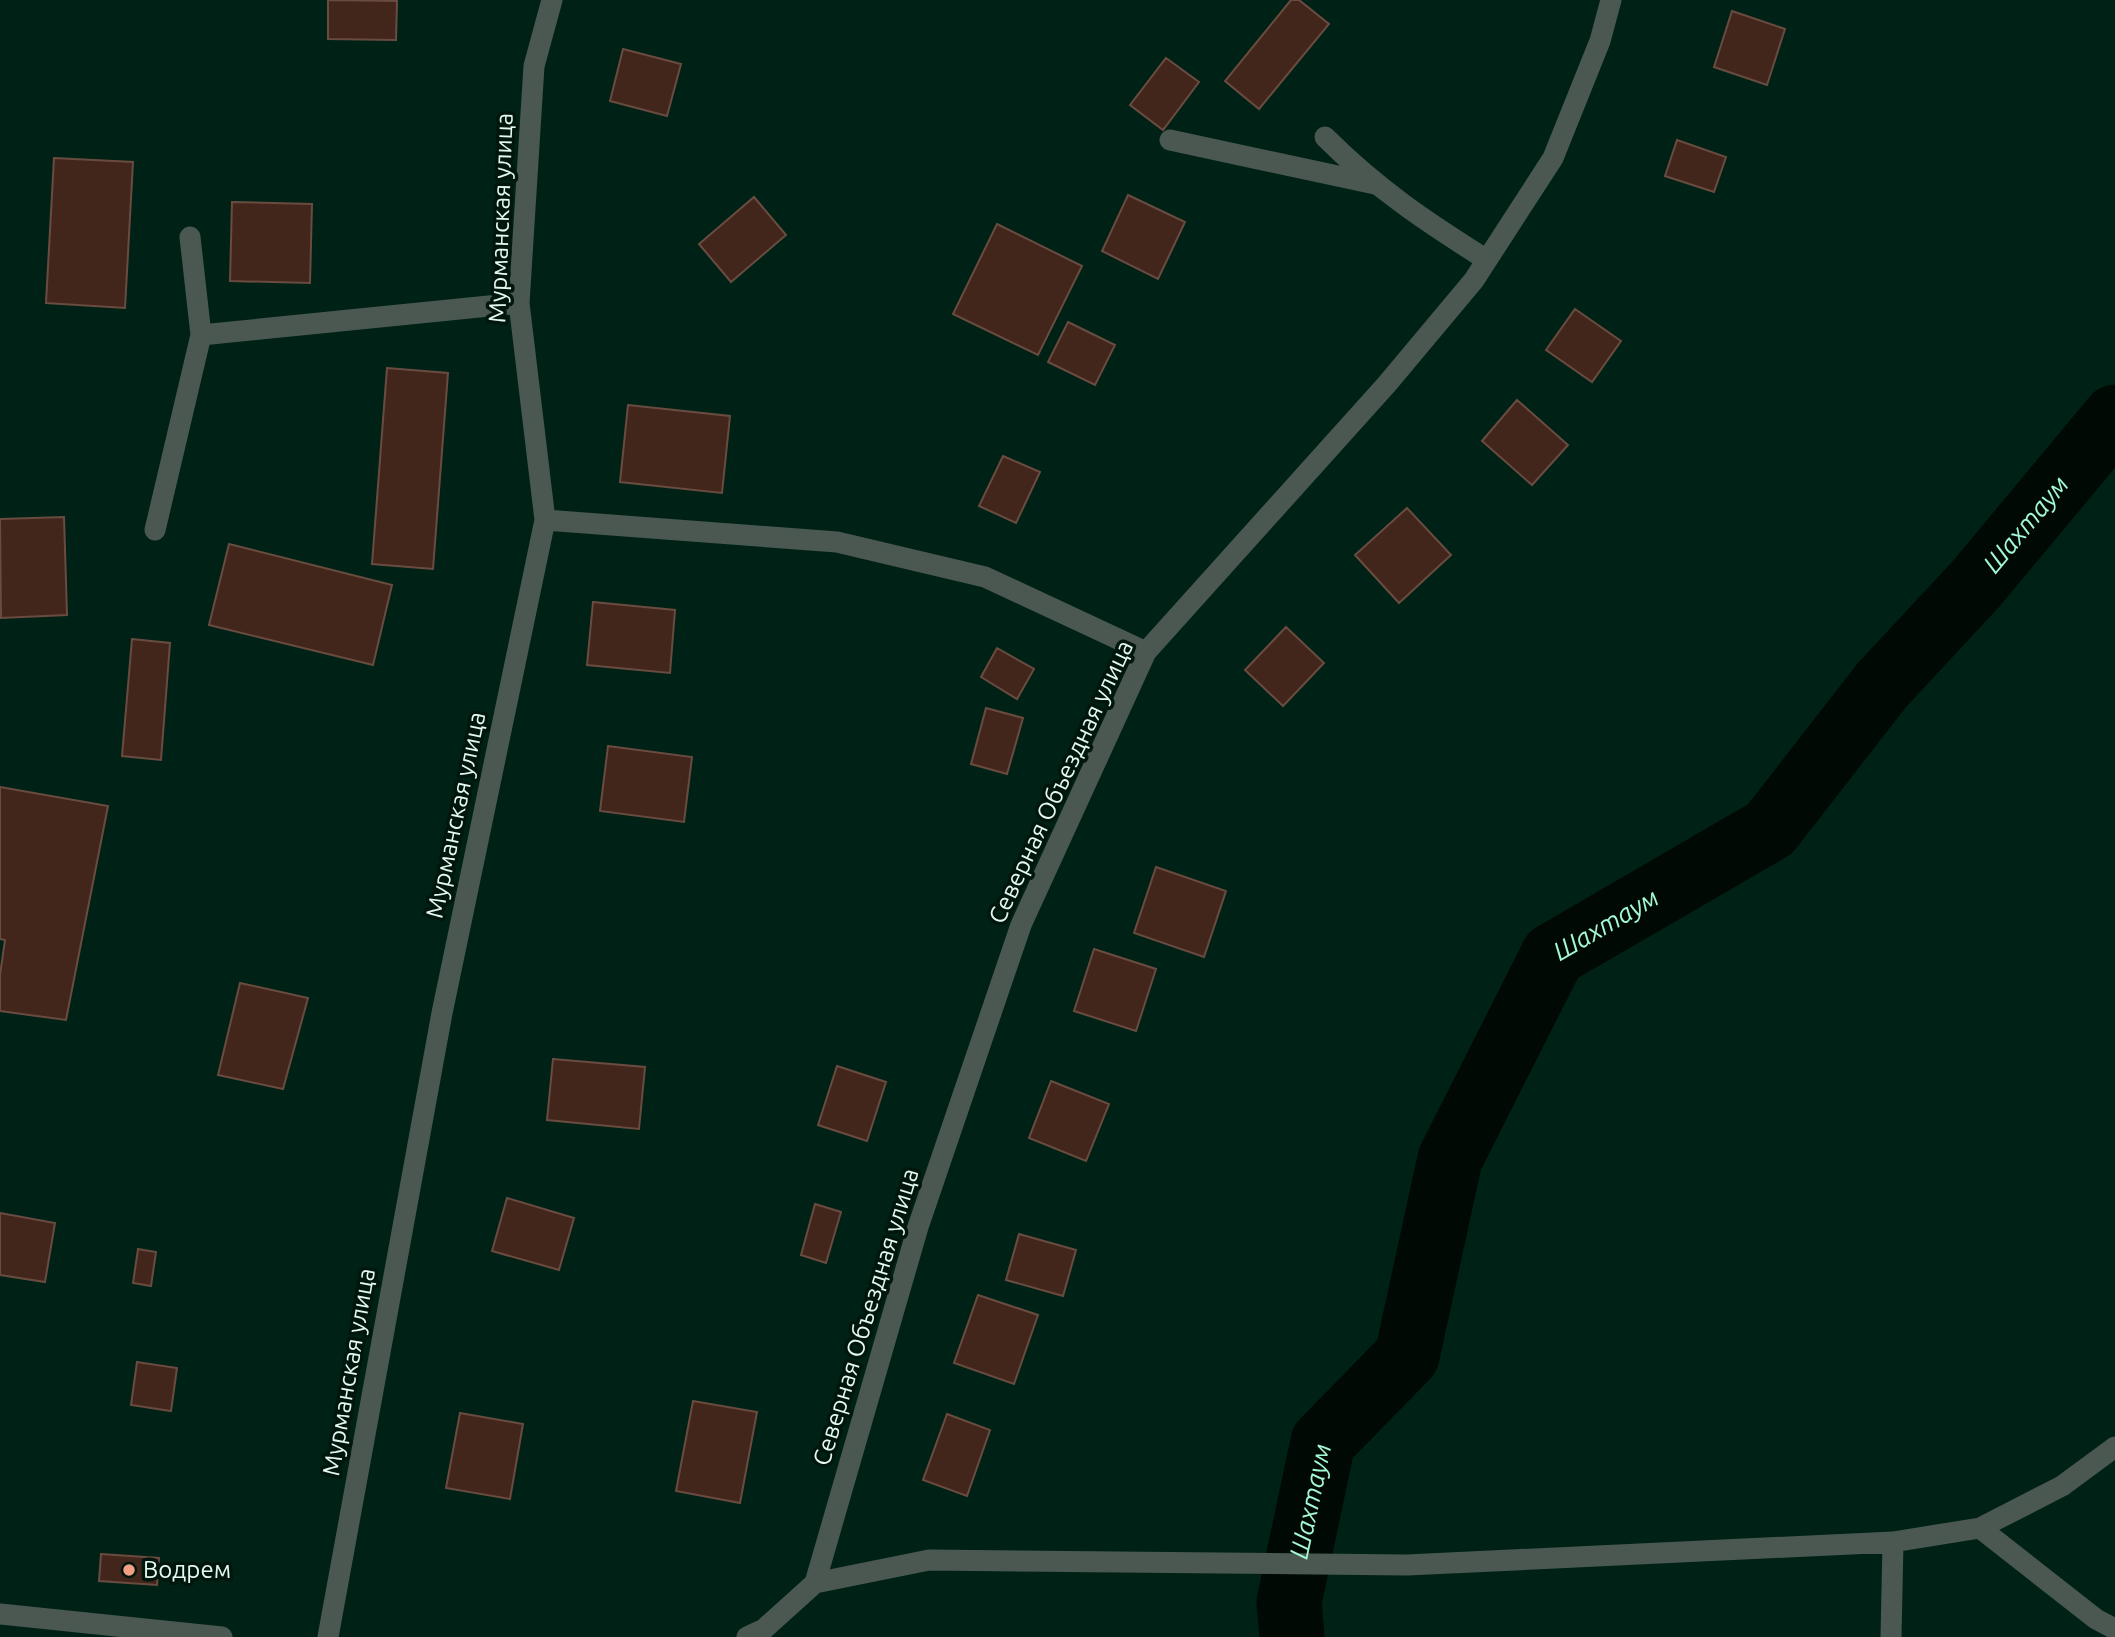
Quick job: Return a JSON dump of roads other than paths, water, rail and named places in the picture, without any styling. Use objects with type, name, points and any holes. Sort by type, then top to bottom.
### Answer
[{"type":"street","name":"Мурманская улица","points":[[328,1637],[442,1013],[545,520],[519,303],[534,66],[552,0]]},
{"type":"street","name":"Северная Объездная улица","points":[[815,1583],[918,1227],[1021,925],[1146,652],[1387,384],[1474,280],[1553,158],[1600,41],[1611,0]]},
{"type":"street","points":[[1325,137],[1375,184],[1409,211],[1487,260]]},
{"type":"street","points":[[1170,140],[1375,184]]},
{"type":"street","points":[[155,530],[201,335],[190,237]]},
{"type":"street","points":[[201,335],[519,303]]},
{"type":"street","points":[[545,520],[837,542],[985,577],[1146,652]]},
{"type":"street","points":[[747,1637],[764,1629],[815,1583],[929,1560],[1230,1561],[1407,1565],[1893,1542],[1980,1528],[2062,1486],[2115,1447]]},
{"type":"street","points":[[1980,1528],[2096,1619],[2115,1629]]},
{"type":"street","points":[[1891,1637],[1893,1542]]},
{"type":"street","points":[[0,1614],[222,1637]]},
{"type":"waterway","name":"Шахтаум","points":[[1292,1637],[1289,1602],[1323,1442],[1407,1356],[1450,1159],[1553,955],[1770,829],[1882,685],[1976,584],[2115,417]]},
{"type":"place","name":"Водрем","points":[[129,1570]]}]
